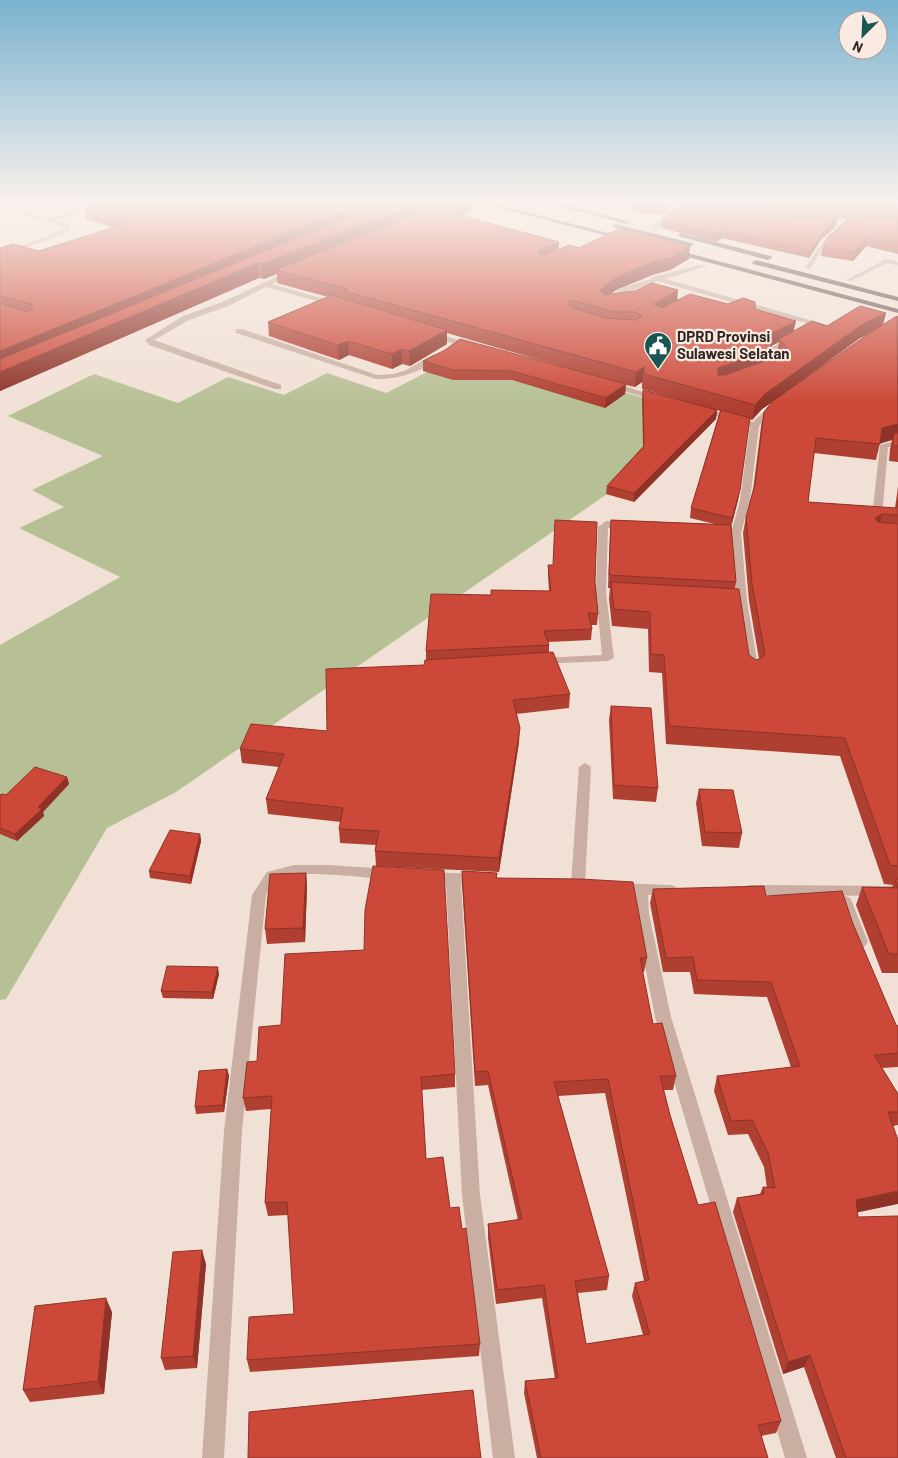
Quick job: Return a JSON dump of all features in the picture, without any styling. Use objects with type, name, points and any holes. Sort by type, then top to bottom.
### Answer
[{"type":"highway","points":[[711,268],[779,286],[851,298]]},
{"type":"highway","points":[[742,268],[898,311]]},
{"type":"highway","points":[[780,268],[898,299]]},
{"type":"highway","points":[[808,268],[849,280],[862,289]]},
{"type":"street","points":[[278,387],[152,344],[149,340],[186,318],[225,304],[300,268]]},
{"type":"street","points":[[622,303],[604,304],[611,296],[654,278],[676,276],[697,268]]},
{"type":"street","points":[[849,280],[872,268]]},
{"type":"street","points":[[654,290],[670,282],[676,276]]},
{"type":"street","points":[[654,278],[823,325],[772,351],[770,355],[777,363],[764,371]]},
{"type":"street","points":[[264,284],[347,309]]},
{"type":"street","points":[[693,299],[706,292]]},
{"type":"street","points":[[239,331],[376,377],[398,377],[410,373],[442,353]]},
{"type":"street","points":[[421,332],[478,348]]},
{"type":"street","points":[[450,348],[458,343]]},
{"type":"street","points":[[602,382],[669,401]]},
{"type":"street","points":[[753,672],[738,601],[736,533],[745,500],[755,424],[781,402]]},
{"type":"street","points":[[688,406],[755,424]]},
{"type":"street","points":[[877,517],[884,445],[898,443]]},
{"type":"street","points":[[528,662],[608,658],[604,525],[634,526]]},
{"type":"street","points":[[708,531],[736,533]]},
{"type":"street","points":[[578,884],[585,767]]},
{"type":"street","points":[[213,1458],[233,1131],[259,895],[263,886],[272,876],[281,872],[326,870],[492,880]]},
{"type":"street","points":[[453,878],[471,1195],[504,1458]]},
{"type":"street","points":[[559,883],[640,890],[688,890]]},
{"type":"street","points":[[736,890],[841,889],[898,891]]},
{"type":"street","points":[[841,889],[865,956]]},
{"type":"street","points":[[640,890],[642,914],[664,1017],[796,1458]]},
{"type":"green space","points":[[470,350],[717,418],[176,792],[107,828],[6,999],[0,1000],[0,645],[120,577],[19,528],[64,507],[32,490],[103,456],[8,416],[94,374],[178,403],[228,377],[284,395],[327,373],[386,393]]},
{"type":"building","points":[[0,268],[203,268],[0,351],[0,303],[27,312],[33,308],[31,304],[0,296]]},
{"type":"building","points":[[223,268],[246,268],[0,372],[0,359]]},
{"type":"building","points":[[281,268],[639,268],[617,277],[600,290],[604,295],[635,291],[652,283],[678,290],[654,304],[662,308],[690,294],[728,304],[743,298],[755,302],[755,309],[796,321],[770,334],[767,341],[772,349],[718,368],[718,375],[725,375],[779,356],[787,348],[779,339],[812,321],[827,326],[860,306],[886,313],[863,324],[765,394],[755,405],[644,374],[644,367],[636,372],[344,291],[348,289],[276,270]],"holes":[[[569,301],[615,312],[636,312],[642,316],[635,320],[606,318],[570,307]]]},
{"type":"building","points":[[332,295],[447,330],[409,351],[402,349],[392,354],[348,341],[338,345],[268,322]]},
{"type":"building","points":[[897,316],[898,424],[882,428],[880,444],[816,438],[808,502],[897,508],[898,501],[898,515],[882,514],[875,518],[878,522],[898,524],[898,866],[890,865],[845,738],[669,726],[664,655],[651,654],[650,612],[614,609],[611,582],[739,589],[749,655],[756,660],[762,658],[765,654],[752,584],[746,517],[755,484],[764,412],[773,401],[871,332]]},
{"type":"building","points":[[460,339],[626,384],[606,398],[512,371],[453,370],[423,361],[445,350]]},
{"type":"building","points":[[643,390],[717,410],[634,493],[607,486],[644,446]]},
{"type":"building","points":[[721,410],[750,418],[740,490],[732,518],[691,508]]},
{"type":"building","points":[[894,433],[898,433],[898,446],[893,446]]},
{"type":"building","points":[[555,520],[597,522],[595,582],[598,614],[588,613],[592,629],[544,631],[549,645],[426,651],[431,594],[491,595],[491,590],[551,591],[548,565],[553,565]]},
{"type":"building","points":[[611,520],[731,525],[736,582],[609,575]]},
{"type":"building","points":[[553,652],[570,694],[513,700],[520,728],[499,858],[375,851],[379,831],[339,829],[343,808],[266,799],[284,754],[240,749],[251,724],[327,731],[326,669],[424,665],[425,660]]},
{"type":"building","points":[[611,706],[651,708],[658,788],[614,785]]},
{"type":"building","points":[[35,767],[67,777],[38,807],[42,809],[15,834],[0,828],[0,795],[6,795]]},
{"type":"building","points":[[699,789],[733,790],[742,833],[705,832]]},
{"type":"building","points":[[170,830],[200,834],[190,876],[149,871]]},
{"type":"building","points":[[373,866],[444,870],[455,1074],[421,1077],[426,1159],[443,1157],[450,1208],[459,1207],[462,1229],[466,1228],[480,1344],[247,1360],[249,1317],[294,1314],[287,1202],[265,1203],[272,1096],[243,1098],[247,1062],[257,1061],[259,1027],[281,1025],[285,954],[364,950],[365,910]]},
{"type":"building","points":[[462,871],[497,873],[496,878],[633,882],[647,958],[640,958],[653,1024],[662,1023],[676,1076],[660,1076],[670,1115],[698,1205],[715,1202],[781,1421],[758,1425],[768,1458],[541,1458],[525,1381],[558,1378],[544,1285],[497,1290],[488,1224],[522,1219],[488,1071],[475,1072]],"holes":[[[608,1079],[649,1280],[635,1283],[650,1334],[586,1344],[575,1281],[609,1276],[554,1082]]]},
{"type":"building","points":[[306,873],[303,928],[265,929],[270,874]]},
{"type":"building","points":[[764,886],[766,896],[842,891],[853,924],[898,1026],[898,1053],[874,1055],[898,1094],[898,1112],[888,1112],[898,1140],[898,1191],[856,1200],[858,1217],[898,1216],[898,1458],[846,1458],[810,1355],[788,1362],[737,1198],[764,1194],[763,1187],[775,1188],[768,1153],[752,1120],[731,1121],[717,1076],[800,1066],[771,982],[697,980],[693,957],[666,958],[653,889]]},
{"type":"building","points":[[862,887],[898,888],[898,954],[889,954]]},
{"type":"building","points":[[167,966],[218,967],[212,992],[161,991]]},
{"type":"building","points":[[227,1069],[223,1105],[195,1107],[199,1071]]},
{"type":"building","points":[[202,1250],[193,1356],[161,1358],[173,1252]]},
{"type":"building","points":[[106,1298],[98,1381],[23,1390],[35,1306]]},
{"type":"building","points":[[473,1390],[481,1458],[248,1458],[249,1412]]},
{"type":"place","name":"DPRD Provinsi Sulawesi Selatan","points":[[658,370]]}]
